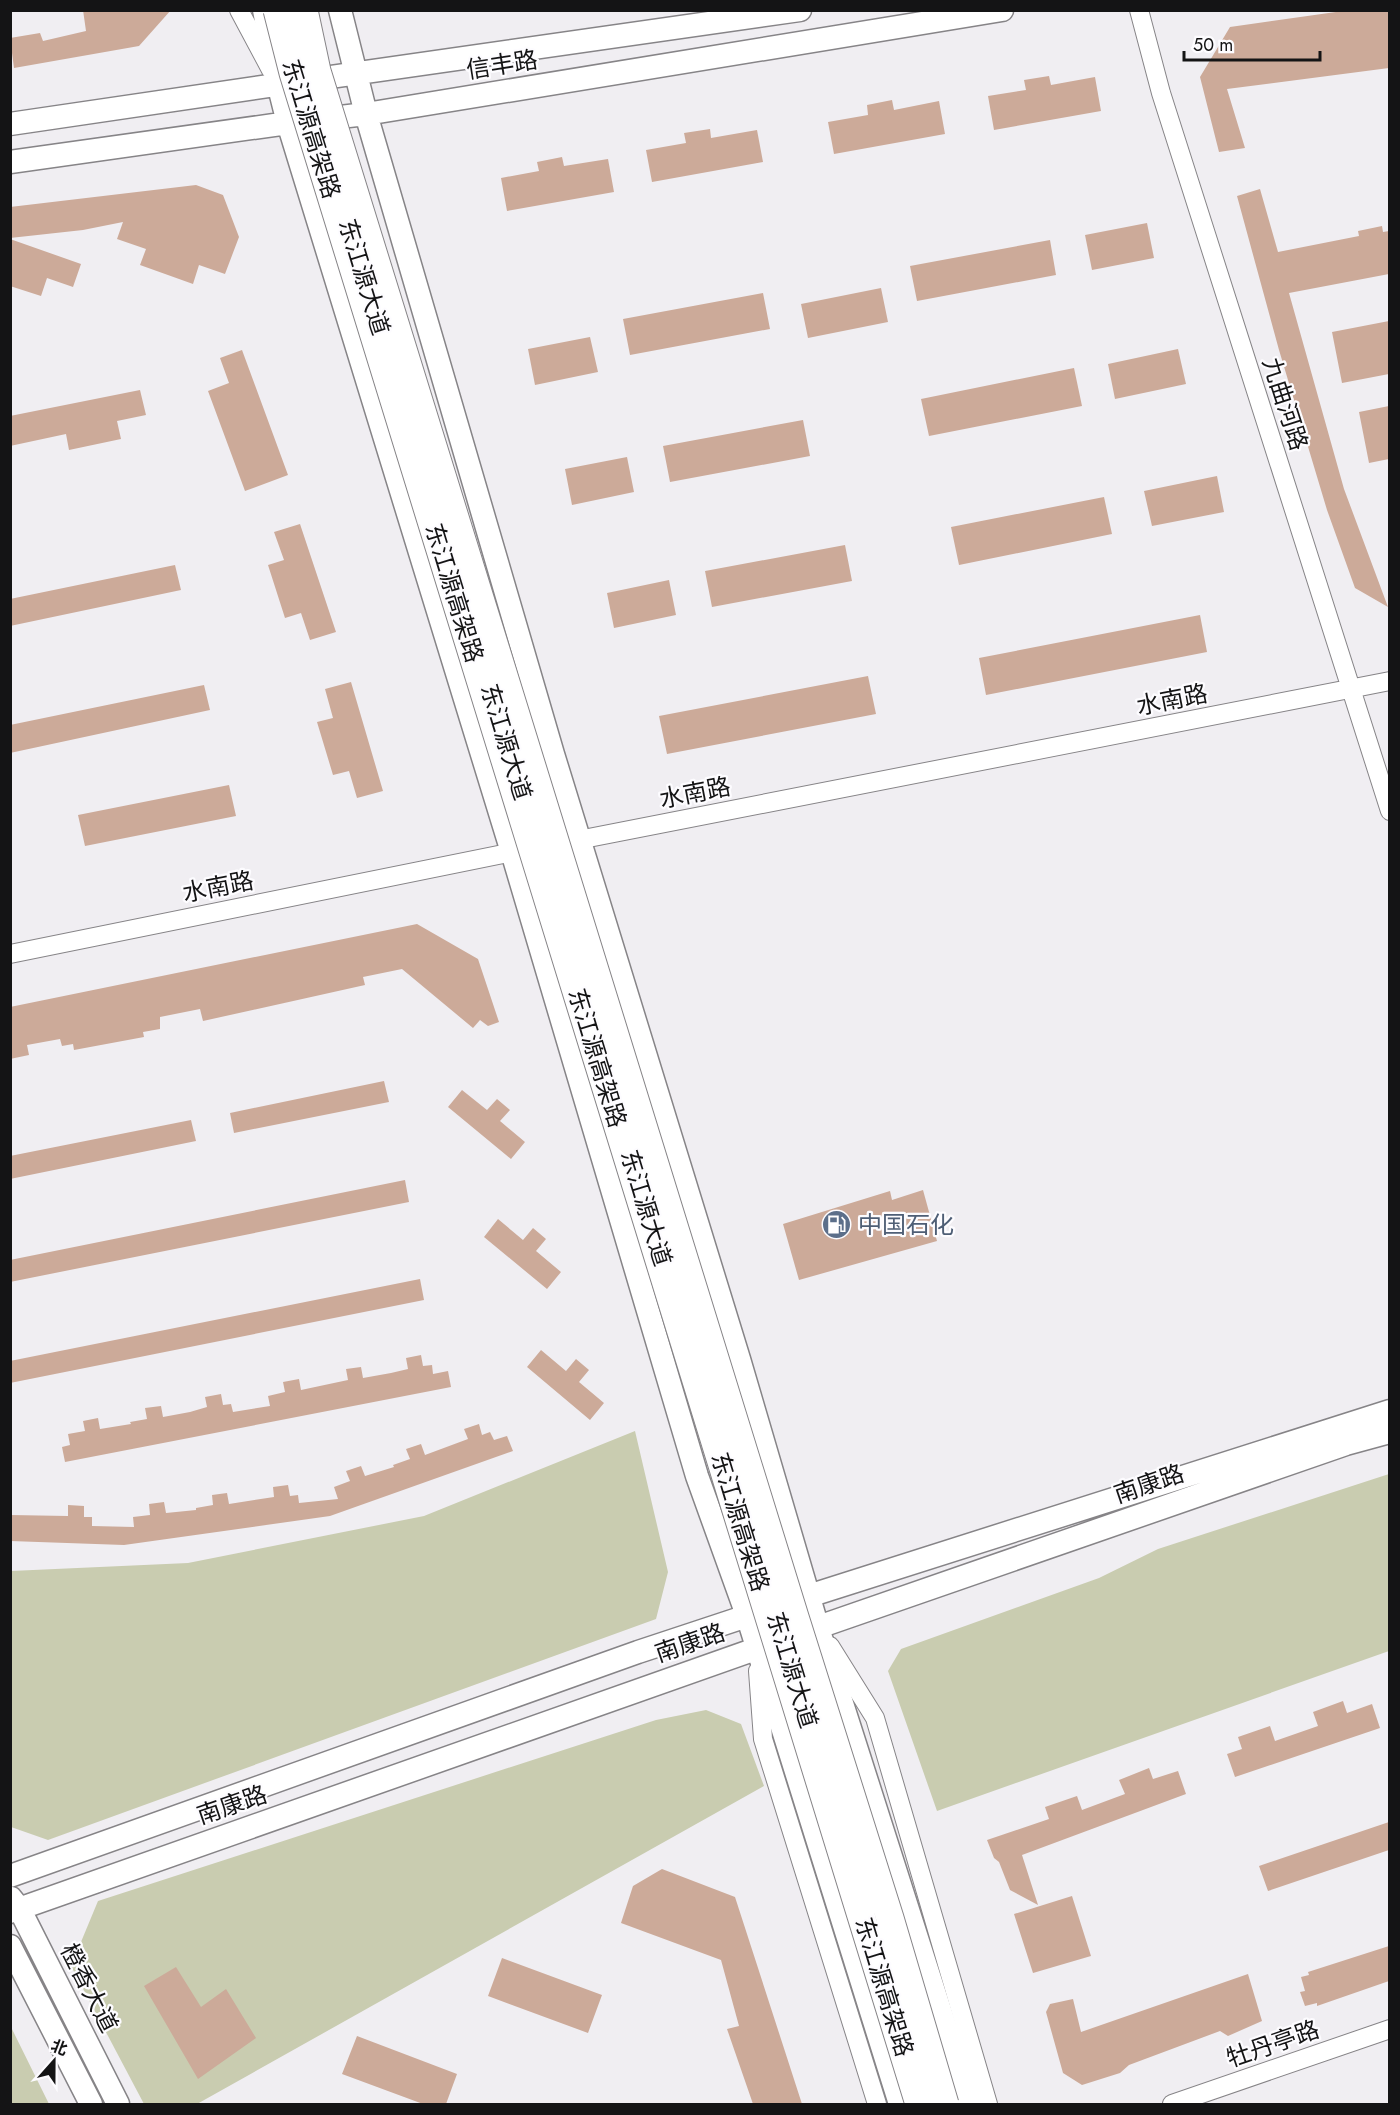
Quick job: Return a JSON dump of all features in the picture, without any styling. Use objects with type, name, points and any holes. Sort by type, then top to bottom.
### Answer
[{"type":"highway","name":"东江源高架路","points":[[277,10],[297,84],[919,2104]]},
{"type":"highway","name":"东江源高架路","points":[[304,10],[317,71],[890,1918],[945,2104]]},
{"type":"main road","name":"东江源大道","points":[[264,10],[288,123],[512,852],[698,1476],[747,1615],[900,2104]]},
{"type":"main road","name":"东江源大道","points":[[339,10],[366,114],[579,840],[736,1348],[818,1628],[970,2104]]},
{"type":"main road","name":"信丰路","points":[[10,124],[278,83],[356,75],[800,10]]},
{"type":"main road","name":"信丰路","points":[[10,162],[366,114],[1002,10]]},
{"type":"main road","name":"南康路","points":[[10,1876],[747,1615],[1389,1411]]},
{"type":"main road","name":"南康路","points":[[13,1906],[1389,1431]]},
{"type":"main road","name":"橙香大道","points":[[13,1906],[118,2104]]},
{"type":"main road","points":[[10,1946],[91,2104]]},
{"type":"street","points":[[239,10],[278,83]]},
{"type":"street","name":"九曲河路","points":[[1139,10],[1165,104],[1389,811]]},
{"type":"street","name":"水南路","points":[[10,954],[512,852],[1389,681]]},
{"type":"street","points":[[818,1628],[875,1718],[988,2104]]},
{"type":"street","points":[[756,1648],[763,1739],[877,2104]]},
{"type":"street","name":"牡丹亭路","points":[[1172,2104],[1389,2029]]},
{"type":"green space","points":[[635,1431],[668,1572],[656,1619],[48,1840],[11,1827],[11,1571],[188,1563],[424,1516]]},
{"type":"green space","points":[[1389,1474],[1389,1651],[937,1811],[888,1671],[901,1649],[1099,1578],[1158,1549]]},
{"type":"green space","points":[[706,1710],[741,1724],[764,1786],[197,2104],[144,2104],[71,1966],[98,1901],[656,1720]]},
{"type":"green space","points":[[11,2027],[49,2104],[11,2104]]},
{"type":"building","points":[[83,10],[171,10],[139,46],[14,68],[10,38],[40,33],[43,41],[86,31]]},
{"type":"building","points":[[1350,10],[1389,10],[1389,68],[1227,89],[1245,148],[1219,152],[1200,77],[1230,27]]},
{"type":"building","points":[[1049,76],[1051,85],[1095,77],[1101,111],[994,130],[988,96],[1026,90],[1024,80]]},
{"type":"building","points":[[892,100],[894,110],[939,101],[945,134],[834,154],[828,122],[868,115],[867,105]]},
{"type":"building","points":[[710,129],[711,138],[757,130],[763,162],[652,182],[646,150],[686,143],[684,133]]},
{"type":"building","points":[[562,157],[564,166],[608,159],[614,192],[507,211],[501,178],[539,171],[537,162]]},
{"type":"building","points":[[196,185],[223,195],[239,237],[225,274],[199,265],[193,284],[140,265],[146,249],[117,239],[123,222],[83,230],[10,238],[10,207]]},
{"type":"building","points":[[1260,189],[1278,252],[1359,236],[1358,231],[1382,226],[1383,232],[1389,231],[1389,274],[1289,293],[1344,489],[1388,607],[1355,588],[1327,510],[1279,350],[1237,196]]},
{"type":"building","points":[[1147,223],[1154,258],[1092,270],[1085,235]]},
{"type":"building","points":[[10,239],[81,264],[73,287],[47,278],[41,296],[10,286]]},
{"type":"building","points":[[1050,240],[1056,275],[917,301],[910,266]]},
{"type":"building","points":[[881,288],[888,322],[808,338],[801,304]]},
{"type":"building","points":[[763,293],[770,329],[630,355],[623,319]]},
{"type":"building","points":[[1389,321],[1389,374],[1342,383],[1332,332]]},
{"type":"building","points":[[590,337],[598,372],[535,385],[528,349]]},
{"type":"building","points":[[1178,349],[1186,384],[1115,399],[1108,364]]},
{"type":"building","points":[[242,350],[288,475],[245,491],[208,391],[229,383],[220,358]]},
{"type":"building","points":[[1074,368],[1082,406],[929,436],[921,399]]},
{"type":"building","points":[[140,390],[146,415],[117,421],[121,439],[69,450],[66,434],[10,446],[10,416]]},
{"type":"building","points":[[1389,406],[1389,459],[1369,463],[1359,412]]},
{"type":"building","points":[[803,420],[810,456],[670,482],[663,446]]},
{"type":"building","points":[[627,457],[634,492],[572,505],[565,469]]},
{"type":"building","points":[[1217,476],[1224,512],[1152,526],[1144,491]]},
{"type":"building","points":[[1104,497],[1112,534],[959,565],[951,527]]},
{"type":"building","points":[[300,524],[336,632],[310,640],[301,613],[285,618],[268,565],[284,560],[274,532]]},
{"type":"building","points":[[845,545],[852,581],[712,607],[705,571]]},
{"type":"building","points":[[175,565],[181,590],[10,626],[10,599]]},
{"type":"building","points":[[669,580],[676,615],[614,628],[607,593]]},
{"type":"building","points":[[1200,615],[1207,652],[986,695],[979,658]]},
{"type":"building","points":[[868,676],[876,714],[667,754],[659,716]]},
{"type":"building","points":[[351,682],[383,791],[357,798],[349,771],[333,775],[317,722],[333,718],[325,689]]},
{"type":"building","points":[[204,685],[210,710],[10,753],[10,725]]},
{"type":"building","points":[[229,785],[236,816],[85,846],[78,815]]},
{"type":"building","points":[[417,924],[478,959],[499,1022],[488,1026],[480,1020],[473,1028],[402,969],[363,977],[365,985],[203,1021],[200,1009],[160,1017],[160,1029],[143,1032],[144,1037],[74,1050],[73,1044],[62,1046],[60,1039],[27,1045],[29,1055],[10,1059],[10,1007]]},
{"type":"building","points":[[384,1081],[389,1102],[234,1133],[230,1113]]},
{"type":"building","points":[[462,1090],[487,1110],[497,1099],[510,1110],[500,1121],[525,1142],[511,1159],[448,1107]]},
{"type":"building","points":[[191,1120],[196,1141],[10,1179],[10,1156]]},
{"type":"building","points":[[405,1180],[409,1202],[10,1282],[10,1260]]},
{"type":"building","points":[[923,1190],[937,1241],[799,1280],[783,1224],[890,1191],[892,1200]]},
{"type":"building","points":[[498,1219],[523,1240],[533,1228],[546,1239],[536,1251],[561,1272],[547,1289],[484,1237]]},
{"type":"building","points":[[420,1279],[424,1300],[10,1383],[10,1361]]},
{"type":"building","points":[[541,1350],[566,1371],[576,1359],[589,1370],[579,1382],[604,1403],[590,1420],[527,1367]]},
{"type":"building","points":[[421,1355],[423,1366],[432,1365],[433,1374],[448,1371],[451,1387],[65,1462],[62,1447],[70,1445],[68,1434],[85,1431],[83,1421],[98,1418],[100,1429],[131,1424],[130,1422],[147,1419],[145,1408],[161,1406],[163,1417],[207,1407],[205,1397],[221,1394],[223,1405],[231,1404],[233,1412],[270,1406],[268,1396],[285,1392],[283,1382],[299,1379],[301,1390],[348,1380],[346,1369],[361,1367],[363,1378],[391,1373],[408,1369],[406,1358]]},
{"type":"building","points":[[479,1424],[482,1435],[490,1432],[494,1440],[507,1436],[513,1451],[330,1516],[124,1545],[10,1541],[10,1515],[68,1516],[68,1505],[84,1506],[84,1517],[92,1517],[92,1526],[134,1527],[133,1517],[150,1515],[149,1504],[164,1502],[166,1513],[196,1510],[196,1508],[213,1505],[212,1495],[227,1493],[229,1504],[274,1497],[273,1487],[288,1485],[290,1496],[298,1495],[299,1503],[338,1499],[334,1487],[350,1481],[346,1471],[361,1466],[365,1476],[394,1467],[393,1465],[410,1459],[406,1449],[421,1444],[425,1455],[468,1439],[464,1429]]},
{"type":"building","points":[[1343,1701],[1347,1713],[1372,1704],[1380,1728],[1235,1777],[1227,1754],[1242,1749],[1238,1737],[1270,1726],[1275,1741],[1318,1726],[1313,1712]]},
{"type":"building","points":[[1149,1768],[1153,1779],[1178,1771],[1186,1794],[1022,1855],[1038,1905],[1010,1890],[987,1840],[1049,1819],[1045,1807],[1077,1796],[1082,1810],[1125,1794],[1119,1780]]},
{"type":"building","points":[[1389,1822],[1389,1850],[1268,1891],[1259,1866]]},
{"type":"building","points":[[662,1869],[735,1897],[802,2104],[753,2104],[727,2029],[739,2026],[721,1960],[621,1923],[633,1886]]},
{"type":"building","points":[[1072,1896],[1091,1956],[1033,1973],[1014,1914]]},
{"type":"building","points":[[1389,1946],[1389,1981],[1317,2006],[1317,2003],[1305,2006],[1300,1992],[1305,1991],[1301,1977],[1309,1975],[1308,1972]]},
{"type":"building","points":[[502,1958],[602,1995],[588,2033],[488,1996]]},
{"type":"building","points":[[176,1967],[201,2007],[226,1989],[256,2038],[198,2079],[144,1986]]},
{"type":"building","points":[[1248,1974],[1262,2021],[1228,2036],[1220,2031],[1129,2065],[1120,2073],[1082,2085],[1063,2073],[1046,2012],[1050,2004],[1073,1999],[1081,2032]]},
{"type":"building","points":[[357,2036],[457,2074],[446,2104],[423,2104],[342,2074]]},
{"type":"place","name":"中国石化","points":[[837,1225]]}]
